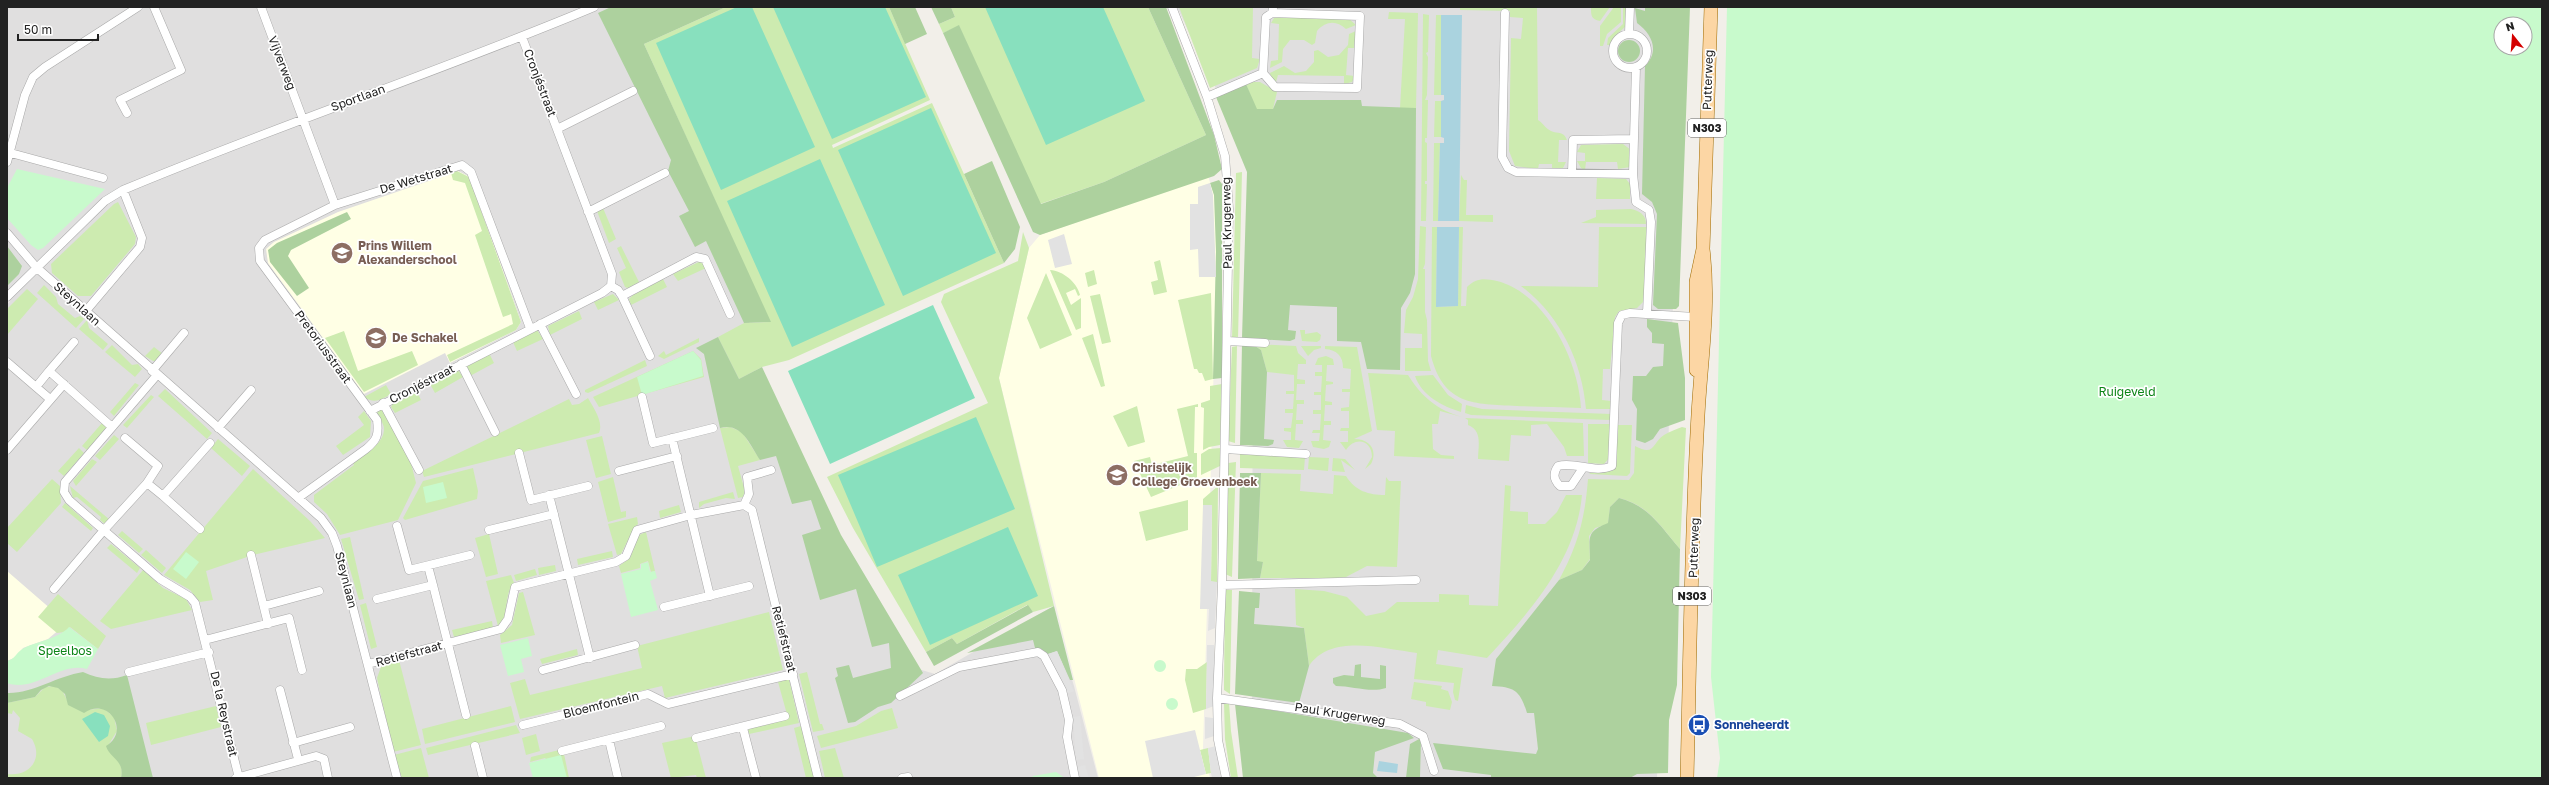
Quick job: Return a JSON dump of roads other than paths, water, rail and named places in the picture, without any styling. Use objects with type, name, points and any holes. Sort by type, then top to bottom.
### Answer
[{"type":"main road","name":"Putterweg","points":[[1687,778],[1698,414],[1706,317],[1706,279],[1703,249],[1711,7]]},
{"type":"main road","name":"Putterweg","points":[[1698,414],[1695,317],[1696,282],[1703,249]]},
{"type":"street","points":[[7,162],[8,153],[25,95],[33,77],[45,67],[138,7]]},
{"type":"street","points":[[127,113],[120,100],[181,70],[154,7]]},
{"type":"street","name":"Vijverweg","points":[[261,7],[303,119]]},
{"type":"street","name":"Sportlaan","points":[[7,296],[105,201],[123,190],[303,119],[522,37],[594,7]]},
{"type":"street","name":"Paul Krugerweg","points":[[1172,7],[1206,97],[1225,156],[1227,174],[1229,209],[1225,449],[1222,585],[1217,698],[1218,740],[1226,778]]},
{"type":"street","points":[[1629,33],[1630,7]]},
{"type":"street","points":[[1272,10],[1360,16],[1357,88],[1274,87],[1263,73],[1266,17],[1272,10]]},
{"type":"street","points":[[1504,13],[1502,157],[1508,168],[1516,172],[1633,174]]},
{"type":"street","points":[[1629,33],[1641,37],[1647,49],[1643,62],[1636,67],[1624,67],[1613,57],[1613,45],[1617,39],[1629,33]]},
{"type":"street","name":"Cronjéstraat","points":[[370,411],[611,286],[612,274],[522,37]]},
{"type":"street","points":[[1636,67],[1633,174],[1636,202],[1649,210],[1651,222],[1647,314]]},
{"type":"street","points":[[1206,97],[1263,73]]},
{"type":"street","name":"Cronjéstraat","points":[[557,129],[633,91]]},
{"type":"street","points":[[303,119],[335,205]]},
{"type":"street","points":[[1572,173],[1573,140],[1634,139]]},
{"type":"street","points":[[8,153],[103,178]]},
{"type":"street","name":"De Wetstraat","points":[[335,205],[462,166],[471,172],[530,328]]},
{"type":"street","points":[[588,212],[666,173]]},
{"type":"street","points":[[86,312],[140,247],[142,238],[123,190]]},
{"type":"street","name":"Pretoriusstraat","points":[[298,498],[376,441],[378,432],[377,420],[260,261],[259,248],[265,240],[335,205]]},
{"type":"street","name":"Steynlaan","points":[[7,233],[36,267],[298,498],[320,518],[332,533],[338,546],[397,778]]},
{"type":"street","points":[[622,296],[696,257],[705,259],[730,314]]},
{"type":"street","points":[[611,286],[618,290],[622,296],[650,356]]},
{"type":"street","points":[[1583,468],[1607,468],[1612,466],[1618,323],[1622,315],[1630,313],[1695,317]]},
{"type":"street","points":[[540,324],[576,394]]},
{"type":"street","points":[[155,373],[184,333]]},
{"type":"street","points":[[1227,341],[1265,343]]},
{"type":"street","points":[[36,387],[74,342]]},
{"type":"street","points":[[7,362],[50,399]]},
{"type":"street","name":"Cronjéstraat","points":[[461,364],[495,432]]},
{"type":"street","points":[[49,371],[112,427]]},
{"type":"street","name":"De la Reystraat","points":[[155,373],[112,427],[65,482],[64,492],[69,500],[160,579],[190,597],[195,603],[209,652],[238,778],[316,756],[324,759],[328,778]]},
{"type":"street","points":[[7,450],[64,384]]},
{"type":"street","points":[[218,428],[251,390]]},
{"type":"street","points":[[642,397],[653,443],[713,428]]},
{"type":"street","name":"Cronjéstraat","points":[[383,403],[419,470]]},
{"type":"street","points":[[54,589],[104,530],[147,483],[158,466],[125,438]]},
{"type":"street","points":[[672,438],[710,596]]},
{"type":"street","points":[[163,496],[210,443]]},
{"type":"street","points":[[1225,449],[1306,454]]},
{"type":"street","points":[[520,453],[531,500],[588,486]]},
{"type":"street","points":[[619,471],[677,456]]},
{"type":"street","points":[[744,505],[749,494],[747,477],[771,470]]},
{"type":"street","points":[[147,483],[200,529]]},
{"type":"street","points":[[549,495],[590,658]]},
{"type":"street","name":"Retiefstraat","points":[[368,664],[501,629],[508,619],[515,587],[616,562],[626,556],[637,530],[691,515],[744,505],[752,510],[818,778]]},
{"type":"street","points":[[489,530],[554,514]]},
{"type":"street","points":[[397,526],[409,570],[470,555]]},
{"type":"street","points":[[250,556],[268,624]]},
{"type":"street","name":"Retiefstraat","points":[[428,566],[449,643],[466,715]]},
{"type":"street","points":[[1222,585],[1416,580]]},
{"type":"street","points":[[377,599],[433,585]]},
{"type":"street","points":[[664,607],[749,586]]},
{"type":"street","points":[[264,606],[319,591]]},
{"type":"street","points":[[205,640],[289,618],[302,670]]},
{"type":"street","points":[[543,670],[635,645]]},
{"type":"street","points":[[129,672],[209,652]]},
{"type":"street","points":[[900,696],[959,667],[1038,652],[1044,656],[1062,690],[1069,720],[1068,738],[1075,778]]},
{"type":"street","name":"Bloemfontein","points":[[523,725],[648,694],[668,704],[793,674]]},
{"type":"street","points":[[280,690],[298,760]]},
{"type":"street","name":"Paul Krugerweg","points":[[1217,698],[1308,709],[1400,724],[1423,736],[1434,771]]},
{"type":"street","points":[[696,738],[743,728],[785,716]]},
{"type":"street","points":[[562,751],[661,726]]},
{"type":"street","points":[[293,743],[350,727]]},
{"type":"street","points":[[743,728],[756,778]]},
{"type":"street","points":[[609,740],[618,778]]},
{"type":"street","points":[[475,746],[483,778]]},
{"type":"water","points":[[1441,15],[1462,15],[1459,221],[1438,221],[1440,143],[1444,143],[1444,138],[1441,137],[1441,101],[1444,100],[1444,95],[1441,95]]},
{"type":"water","points":[[1437,227],[1459,227],[1458,306],[1436,307]]},
{"type":"water","points":[[1379,761],[1398,764],[1397,773],[1377,771]]},
{"type":"place","name":"Prins Willem Alexanderschool","points":[[342,253]]},
{"type":"place","name":"De Schakel","points":[[376,338]]},
{"type":"place","name":"Christelijk College Groevenbeek","points":[[1117,475]]},
{"type":"place","name":"Sonneheerdt","points":[[1699,725]]},
{"type":"park label","name":"Ruigeveld","points":[[2127,392]]},
{"type":"park label","name":"Speelbos","points":[[65,651]]}]
